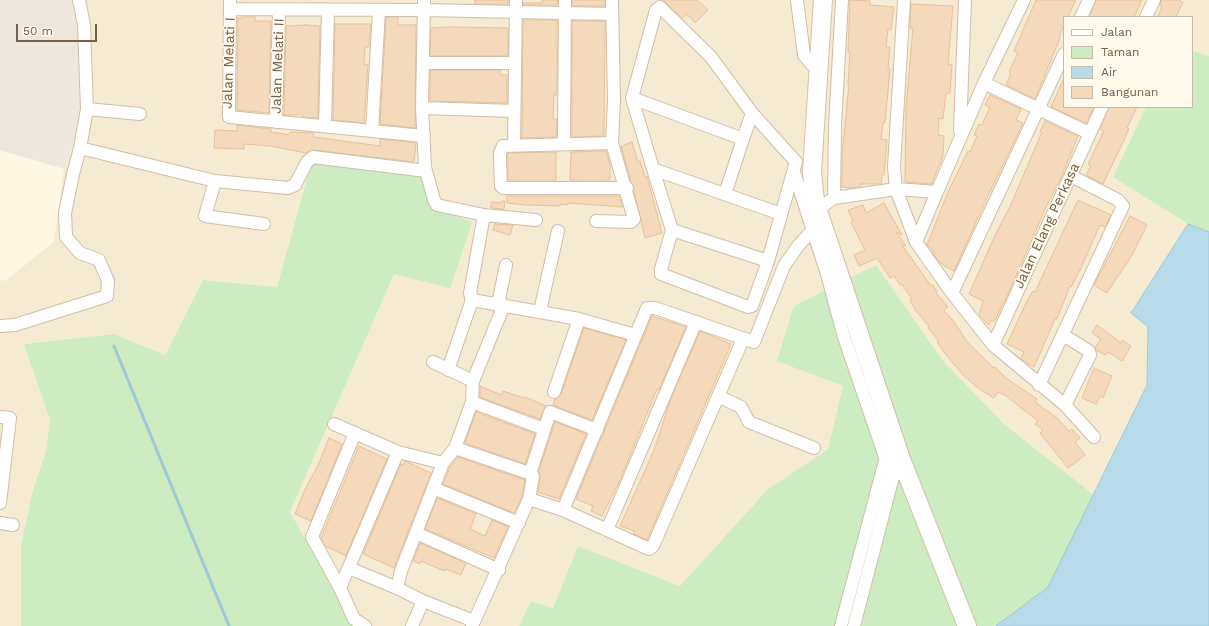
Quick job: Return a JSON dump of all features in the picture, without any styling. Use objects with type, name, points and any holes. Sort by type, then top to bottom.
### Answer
[{"type":"street","points":[[0,326],[15,325],[107,296],[108,281],[99,260],[80,253],[66,237],[65,212],[80,148],[87,109],[84,25],[79,0]]},
{"type":"street","points":[[564,144],[565,0]]},
{"type":"street","points":[[596,221],[633,221],[634,216],[627,188],[612,143],[614,101],[612,0]]},
{"type":"street","points":[[798,0],[804,55],[812,65],[818,66]]},
{"type":"street","points":[[812,213],[815,124],[823,0]]},
{"type":"street","points":[[834,198],[835,126],[842,0]]},
{"type":"street","points":[[904,0],[894,167],[896,189],[916,242],[952,293],[993,345],[1039,385],[1065,405],[1094,437]]},
{"type":"street","points":[[960,138],[965,0]]},
{"type":"street","points":[[916,242],[984,84],[1024,0]]},
{"type":"street","points":[[1081,16],[1089,0]]},
{"type":"street","points":[[1146,16],[1154,0]]},
{"type":"street","points":[[231,4],[279,10],[328,10],[424,5],[516,6],[564,12],[612,14]]},
{"type":"street","name":"Jalan Melati I","points":[[231,4],[229,117],[276,122]]},
{"type":"street","points":[[424,5],[422,108],[426,171],[437,205],[484,215],[536,220]]},
{"type":"street","points":[[514,145],[516,6]]},
{"type":"street","points":[[372,7],[372,131]]},
{"type":"street","points":[[814,153],[795,167],[768,261],[754,303],[751,307],[661,274],[661,269],[672,230],[632,98],[656,10],[660,7],[711,57],[752,113],[795,167],[894,438],[898,466],[855,624],[842,622],[898,466]]},
{"type":"street","name":"Jalan Melati II","points":[[276,122],[279,10]]},
{"type":"street","points":[[325,126],[328,10]]},
{"type":"street","points":[[952,293],[1063,56]]},
{"type":"street","points":[[423,63],[515,63]]},
{"type":"street","points":[[984,84],[1089,134]]},
{"type":"street","points":[[632,98],[743,139]]},
{"type":"street","points":[[422,108],[514,111]]},
{"type":"street","name":"Jalan Elang Perkasa","points":[[993,345],[1102,108]]},
{"type":"street","points":[[87,109],[140,114]]},
{"type":"street","points":[[725,194],[752,113]]},
{"type":"street","points":[[276,122],[424,136]]},
{"type":"street","points":[[815,124],[835,126]]},
{"type":"street","points":[[612,143],[503,146],[500,153],[501,186],[503,188],[627,188]]},
{"type":"street","points":[[80,148],[215,181],[288,188],[295,185],[307,162],[313,158],[426,171]]},
{"type":"street","points":[[653,169],[781,214]]},
{"type":"street","points":[[1039,385],[1123,206],[1118,200],[1071,176]]},
{"type":"street","points":[[215,181],[204,214],[209,218],[264,224]]},
{"type":"street","points":[[812,213],[834,198],[896,189],[937,192]]},
{"type":"street","points":[[448,370],[472,300],[470,293],[484,215]]},
{"type":"street","points":[[563,510],[635,335],[649,307],[754,342],[784,266],[798,246],[818,229]]},
{"type":"street","points":[[818,229],[852,362],[967,626]]},
{"type":"street","points":[[672,230],[768,261]]},
{"type":"street","points":[[540,311],[558,231]]},
{"type":"street","points":[[397,588],[443,463],[455,448],[472,402],[473,381],[501,305],[506,265]]},
{"type":"street","points":[[472,300],[579,319],[635,335]]},
{"type":"street","points":[[554,392],[579,319]]},
{"type":"street","points":[[607,530],[696,322]]},
{"type":"street","points":[[1063,335],[1089,351],[1090,354],[1065,405]]},
{"type":"street","points":[[529,499],[563,510],[649,549],[653,546],[743,339]]},
{"type":"street","points":[[433,362],[473,381]]},
{"type":"street","points":[[718,396],[741,407],[749,422],[814,448]]},
{"type":"street","points":[[472,402],[544,429]]},
{"type":"street","points":[[530,474],[550,412],[597,430]]},
{"type":"street","points":[[0,417],[10,418],[0,503]]},
{"type":"street","points":[[334,424],[398,452],[443,463]]},
{"type":"street","points":[[355,433],[312,533],[312,537],[340,588],[354,619],[365,626]]},
{"type":"street","points":[[349,568],[473,623],[499,570],[529,499],[533,477],[530,474],[455,448]]},
{"type":"street","points":[[340,588],[398,452]]},
{"type":"street","points":[[433,488],[519,523]]},
{"type":"street","points":[[0,523],[14,525]]},
{"type":"street","points":[[416,533],[499,570]]},
{"type":"street","points":[[412,626],[423,601]]},
{"type":"shaded area","points":[[0,0],[74,0],[81,23],[81,122],[64,169],[0,150]]},
{"type":"shaded area","points":[[74,0],[1209,0],[1209,56],[1193,50],[1193,16],[1063,16],[1063,108],[1146,108],[1113,177],[1188,224],[1131,313],[1148,327],[1147,385],[1094,495],[1004,424],[942,361],[876,266],[778,361],[843,386],[828,449],[767,490],[680,586],[578,546],[553,608],[531,601],[519,626],[355,626],[290,512],[394,274],[312,160],[277,287],[203,280],[165,355],[114,334],[24,344],[50,420],[46,451],[33,490],[21,545],[21,626],[0,626],[0,280],[5,281],[54,242],[64,169],[81,122]]},
{"type":"green space","points":[[1193,50],[1209,56],[1209,232],[1188,224],[1113,177],[1146,108],[1193,108]]},
{"type":"green space","points":[[312,160],[429,175],[432,205],[472,223],[450,288],[394,274],[290,512],[355,626],[21,626],[21,545],[33,490],[46,451],[50,420],[24,344],[114,334],[165,355],[203,280],[277,287]]},
{"type":"green space","points":[[876,265],[943,361],[1004,424],[1094,495],[1048,587],[996,626],[519,626],[531,601],[553,608],[578,546],[680,586],[767,490],[828,449],[843,386],[777,361],[794,306]]},
{"type":"water","points":[[1188,224],[1209,232],[1209,626],[996,626],[1048,587],[1147,385],[1148,327],[1131,313]]},
{"type":"building","points":[[475,0],[508,0],[508,4],[475,4]]},
{"type":"building","points":[[542,0],[558,0],[557,5],[523,5],[523,3],[542,3]]},
{"type":"building","points":[[572,0],[605,0],[605,6],[572,6]]},
{"type":"building","points":[[663,0],[697,0],[708,10],[695,23],[687,14],[682,18]]},
{"type":"building","points":[[850,0],[870,1],[870,5],[894,7],[891,30],[888,29],[886,47],[890,47],[888,69],[890,69],[885,123],[883,123],[881,139],[887,140],[884,175],[882,175],[881,184],[860,184],[860,187],[851,188],[842,187],[842,155],[849,85],[850,52],[848,52]]},
{"type":"building","points":[[1036,0],[1076,0],[1068,16],[1063,16],[1063,27],[1059,37],[1060,38],[1035,99],[1006,85],[1010,76],[1010,69],[1018,53],[1014,51]]},
{"type":"building","points":[[1096,0],[1142,0],[1134,16],[1089,16]]},
{"type":"building","points":[[1161,0],[1178,0],[1183,2],[1176,16],[1158,16],[1162,7],[1160,6]]},
{"type":"building","points":[[911,4],[953,6],[948,64],[952,65],[950,93],[946,93],[943,119],[939,118],[938,135],[944,136],[943,154],[941,164],[939,165],[932,184],[905,182],[906,107],[913,28],[910,28]]},
{"type":"building","points":[[255,17],[255,21],[271,21],[269,113],[237,110],[238,18]]},
{"type":"building","points":[[386,17],[398,17],[398,25],[416,25],[415,128],[380,124]]},
{"type":"building","points":[[523,20],[557,20],[557,95],[554,95],[553,119],[557,119],[556,137],[522,138]]},
{"type":"building","points":[[572,21],[605,21],[604,136],[572,137]]},
{"type":"building","points":[[335,24],[371,24],[369,47],[365,47],[364,64],[368,65],[364,123],[333,120]]},
{"type":"building","points":[[286,26],[320,26],[318,118],[303,117],[303,115],[284,115]]},
{"type":"building","points":[[431,28],[508,28],[508,56],[430,56]]},
{"type":"building","points":[[430,70],[500,70],[500,75],[507,75],[507,103],[430,101]]},
{"type":"building","points":[[1063,80],[1063,108],[1094,108],[1086,123],[1051,107]]},
{"type":"building","points":[[990,95],[1021,109],[1016,120],[1023,123],[954,271],[939,262],[932,252],[933,250],[927,245],[948,192],[977,136],[974,135],[979,124],[982,125],[990,107],[985,105]]},
{"type":"building","points":[[1109,108],[1137,108],[1127,128],[1129,129],[1103,184],[1086,175],[1091,166],[1088,164],[1104,131],[1100,129]]},
{"type":"building","points":[[1045,121],[1078,136],[1060,180],[1047,205],[1008,294],[994,322],[991,320],[989,325],[979,315],[983,301],[969,294],[996,233],[1009,209],[1042,132],[1040,132]]},
{"type":"building","points":[[237,125],[271,129],[271,132],[289,135],[290,132],[314,133],[314,137],[380,146],[380,139],[416,143],[414,162],[314,150],[306,153],[271,146],[244,144],[244,149],[214,148],[215,130],[237,131]]},
{"type":"building","points":[[632,142],[638,162],[640,161],[645,177],[647,176],[662,233],[645,238],[634,188],[621,146]]},
{"type":"building","points":[[606,151],[610,164],[610,180],[570,180],[571,152]]},
{"type":"building","points":[[556,152],[556,180],[508,180],[508,153]]},
{"type":"building","points":[[507,196],[619,196],[623,207],[569,203],[568,205],[560,204],[560,206],[526,205],[507,203]]},
{"type":"building","points":[[1078,200],[1111,215],[1105,227],[1100,225],[1080,270],[1071,287],[1070,286],[1057,319],[1055,319],[1034,367],[1021,359],[1024,352],[1007,344],[1027,301],[1033,291],[1035,292]]},
{"type":"building","points":[[502,201],[505,201],[504,209],[491,208],[491,202],[501,203]]},
{"type":"building","points":[[884,203],[902,235],[896,232],[906,246],[902,245],[931,286],[933,285],[937,292],[936,293],[948,307],[945,306],[947,308],[944,311],[952,319],[968,343],[994,368],[995,367],[1006,378],[1037,399],[1035,402],[1057,418],[1069,431],[1072,429],[1080,438],[1075,442],[1085,455],[1068,468],[1040,433],[1043,430],[1035,424],[1038,421],[1005,395],[998,392],[994,398],[978,388],[963,375],[944,352],[937,342],[939,341],[928,328],[929,326],[916,311],[910,300],[912,299],[902,284],[900,285],[894,276],[890,278],[877,258],[859,266],[854,255],[865,250],[851,222],[853,221],[848,210],[863,205],[866,213]]},
{"type":"building","points":[[1130,216],[1147,225],[1132,255],[1107,293],[1094,285]]},
{"type":"building","points":[[495,224],[513,225],[510,235],[493,230]]},
{"type":"building","points":[[652,316],[686,327],[659,390],[657,389],[620,480],[602,516],[591,511],[593,506],[576,499]]},
{"type":"building","points":[[1097,325],[1121,343],[1122,340],[1131,346],[1122,361],[1108,352],[1106,355],[1096,350],[1095,348],[1101,339],[1092,333]]},
{"type":"building","points":[[584,328],[626,340],[592,420],[553,405],[555,399],[561,394]]},
{"type":"building","points":[[700,331],[731,344],[647,540],[634,534],[634,531],[620,526],[655,448],[671,398]]},
{"type":"building","points":[[1094,368],[1112,376],[1103,398],[1100,396],[1096,404],[1082,398]]},
{"type":"building","points":[[480,386],[501,395],[503,391],[524,398],[525,397],[546,406],[540,419],[480,397]]},
{"type":"building","points":[[476,412],[535,434],[525,464],[465,443]]},
{"type":"building","points":[[555,422],[586,434],[559,499],[538,492],[540,478],[539,471]]},
{"type":"building","points":[[329,438],[342,444],[311,521],[295,514]]},
{"type":"building","points":[[359,446],[387,459],[346,556],[325,546],[321,538]]},
{"type":"building","points":[[458,457],[525,480],[522,497],[514,513],[443,484],[450,467]]},
{"type":"building","points":[[405,461],[431,473],[394,568],[363,554],[401,464],[403,465]]},
{"type":"building","points":[[437,498],[476,514],[470,529],[485,536],[492,520],[508,527],[494,558],[425,529]]},
{"type":"building","points":[[420,543],[466,563],[461,575],[445,569],[444,571],[421,561],[420,564],[413,561]]},
{"type":"waterway","points":[[114,346],[229,626]]}]
